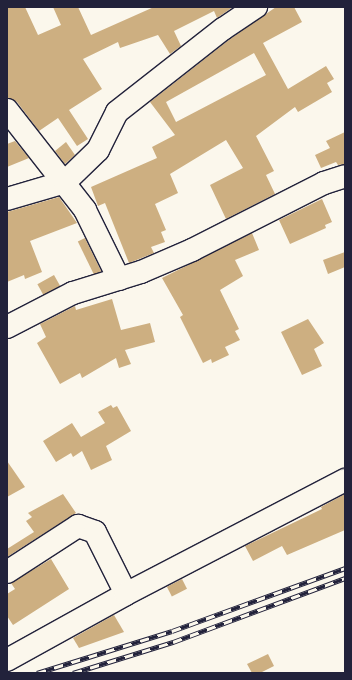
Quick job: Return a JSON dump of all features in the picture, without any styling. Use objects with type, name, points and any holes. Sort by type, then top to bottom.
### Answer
[{"type":"street","points":[[7,199],[65,182],[98,150],[117,112],[222,29],[256,7]]},
{"type":"street","points":[[7,110],[65,182],[85,210],[119,279]]},
{"type":"street","points":[[7,327],[73,293],[119,279],[192,250],[324,184],[345,176]]},
{"type":"street","points":[[7,660],[126,594],[345,480]]},
{"type":"street","points":[[7,572],[78,526],[95,532],[126,594]]},
{"type":"building","points":[[7,7],[25,7],[38,35],[61,25],[53,7],[78,7],[91,35],[154,7],[233,7],[217,18],[214,11],[174,31],[181,46],[170,54],[158,35],[120,48],[118,42],[83,59],[102,89],[69,110],[88,139],[77,146],[58,118],[39,131],[17,102],[7,98]]},
{"type":"building","points":[[276,7],[294,7],[302,22],[263,43],[288,89],[326,66],[334,79],[327,83],[332,92],[298,112],[295,107],[256,136],[274,171],[266,175],[275,194],[226,219],[210,185],[243,168],[226,140],[170,174],[178,193],[155,204],[166,230],[161,232],[165,242],[151,247],[154,253],[129,263],[105,203],[98,206],[91,187],[157,158],[152,147],[175,135],[150,102],[230,39]],"holes":[[[254,53],[266,75],[176,122],[166,102]]]},
{"type":"building","points":[[345,132],[345,164],[338,165],[336,162],[321,168],[315,155],[330,148],[326,141]]},
{"type":"building","points":[[15,141],[29,158],[7,167],[7,144]]},
{"type":"building","points":[[66,142],[75,155],[65,164],[55,151]]},
{"type":"building","points":[[59,197],[77,223],[30,241],[42,272],[25,279],[24,275],[7,282],[7,212]]},
{"type":"building","points":[[322,199],[332,222],[325,225],[326,228],[290,244],[279,220]]},
{"type":"building","points":[[252,233],[259,250],[235,260],[243,276],[220,290],[239,329],[235,331],[240,340],[225,347],[229,355],[212,363],[211,359],[203,363],[180,317],[183,315],[162,278]]},
{"type":"building","points":[[85,238],[101,271],[94,275],[78,242]]},
{"type":"building","points":[[345,252],[345,267],[328,274],[323,260]]},
{"type":"building","points":[[54,275],[60,286],[44,296],[37,284]]},
{"type":"building","points":[[112,299],[121,330],[150,323],[155,342],[125,350],[131,364],[119,368],[116,358],[82,378],[80,373],[60,384],[37,343],[46,337],[40,324],[75,306],[76,310]]},
{"type":"building","points":[[308,319],[324,343],[314,349],[322,366],[302,375],[281,332]]},
{"type":"building","points":[[111,405],[113,408],[117,406],[131,431],[106,446],[112,460],[91,470],[82,451],[73,457],[71,453],[56,462],[43,441],[72,423],[81,437],[105,423],[98,412]]},
{"type":"building","points":[[7,461],[25,487],[7,497]]},
{"type":"building","points":[[63,494],[76,513],[7,557],[7,549],[34,532],[26,521],[32,517],[28,513]]},
{"type":"building","points":[[345,494],[345,530],[287,555],[282,546],[253,561],[245,546],[322,509],[321,507]]},
{"type":"building","points":[[51,559],[69,589],[13,625],[7,616],[7,594],[15,589],[11,583]]},
{"type":"building","points":[[182,579],[187,589],[172,597],[167,587]]},
{"type":"building","points":[[114,615],[124,632],[79,648],[73,638]]},
{"type":"building","points":[[268,654],[274,666],[260,673],[252,673],[247,664]]},
{"type":"railway","points":[[37,673],[172,631],[345,568]]},
{"type":"railway","points":[[73,673],[173,642],[345,578]]}]
